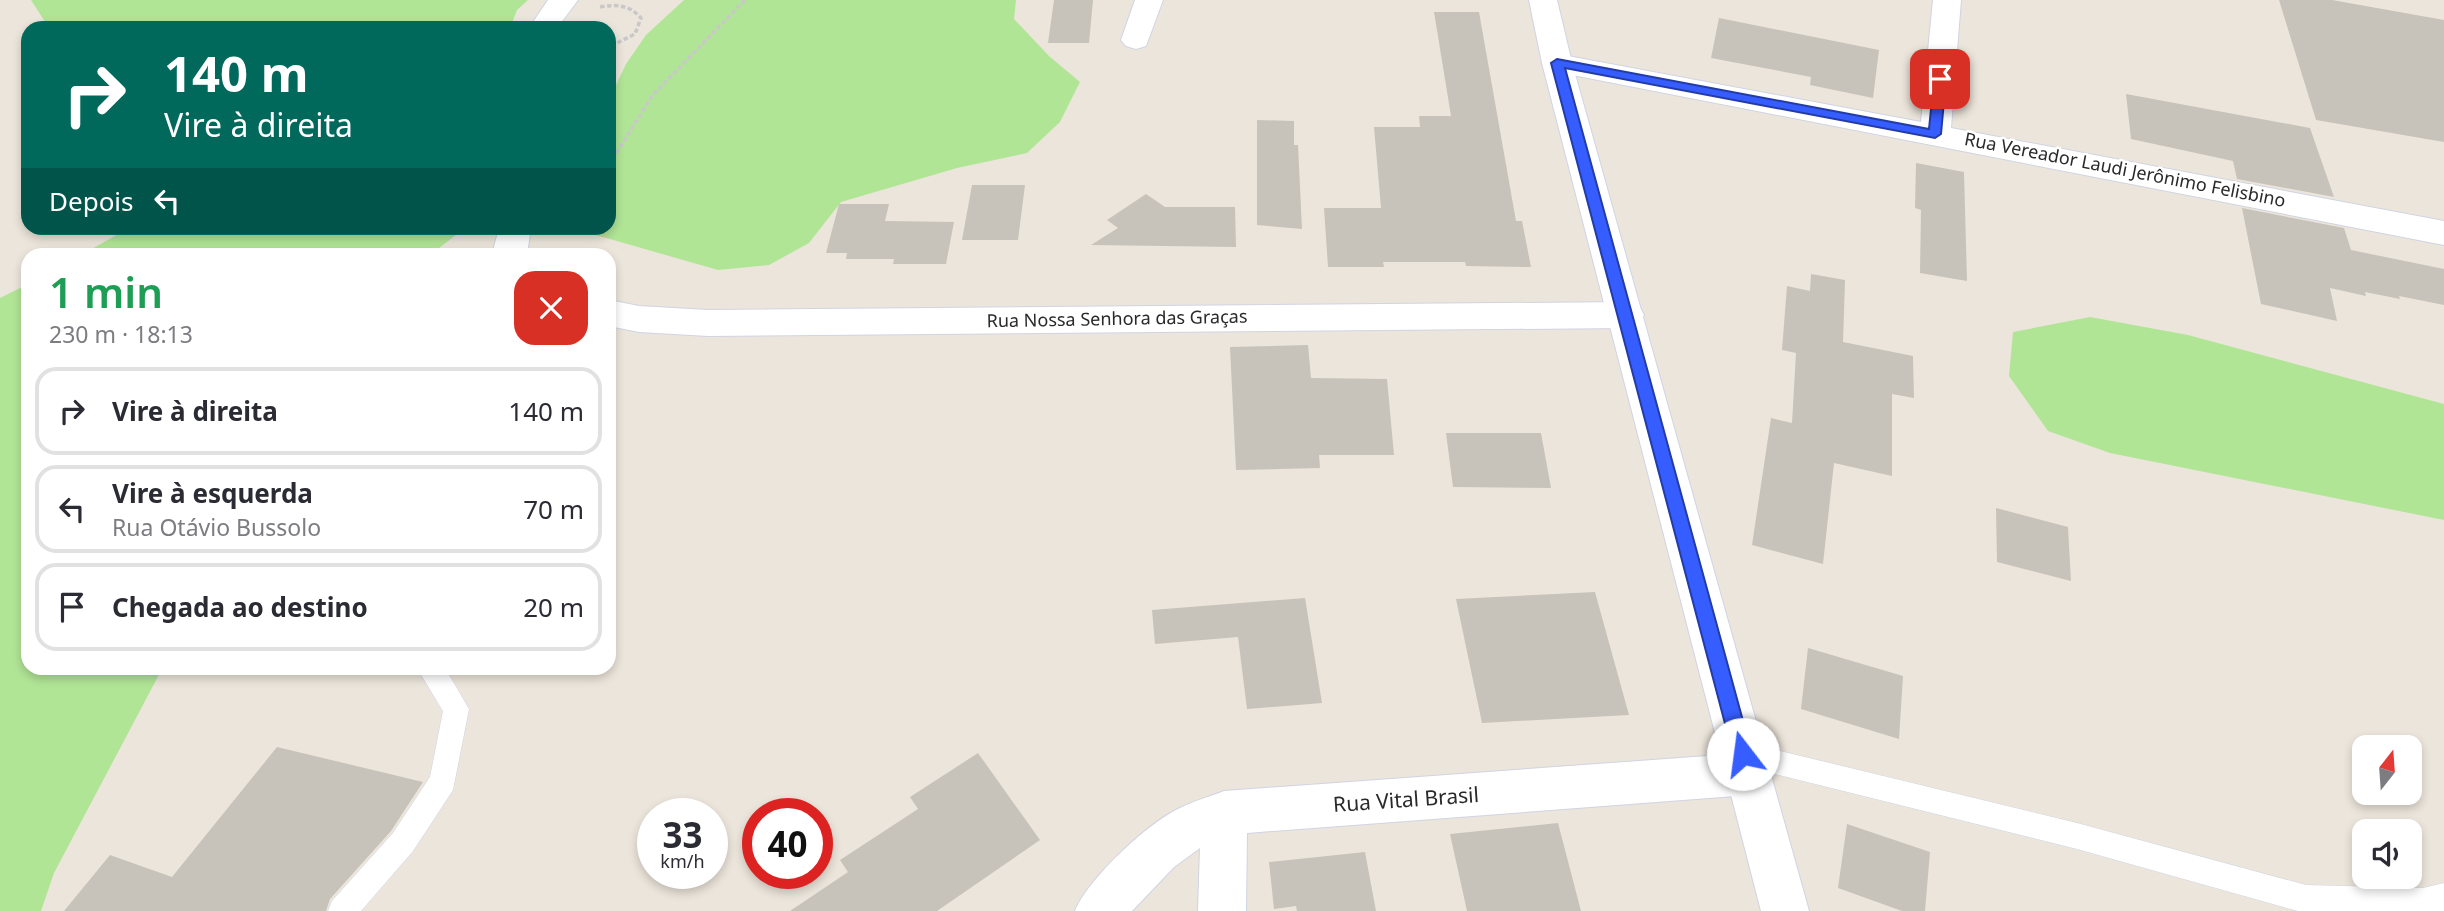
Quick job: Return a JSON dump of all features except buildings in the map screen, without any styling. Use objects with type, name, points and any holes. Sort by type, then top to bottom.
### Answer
[{"type":"street","points":[[546,21],[564,0]]},
{"type":"street","points":[[1136,40],[1149,0]]},
{"type":"street","points":[[1543,0],[1557,63],[1785,911]]},
{"type":"street","points":[[1935,134],[1947,0]]},
{"type":"street","name":"Rua Vereador Laudi Jerônimo Felisbino","points":[[1557,63],[2444,233]]},
{"type":"street","name":"Rua Nossa Senhora das Graças","points":[[616,314],[639,319],[708,323],[1626,314]]},
{"type":"street","name":"Rua Vital Brasil","points":[[1099,911],[1157,851],[1193,825],[1224,813],[1746,764]]},
{"type":"street","points":[[1222,911],[1224,813]]},
{"type":"lane","points":[[342,911],[403,842],[443,781],[456,709],[434,675]]},
{"type":"lane","points":[[1746,764],[2077,836],[2306,899],[2423,902],[2444,897]]},
{"type":"path","points":[[592,9],[618,5],[625,0]]},
{"type":"path","points":[[616,159],[652,96],[745,0]]},
{"type":"path","points":[[616,44],[628,40],[641,26],[641,18],[637,12],[618,5]]},
{"type":"green space","points":[[31,0],[528,0],[517,10],[513,21],[44,21]]},
{"type":"green space","points":[[684,0],[1016,0],[1014,19],[1049,56],[1080,82],[1060,122],[1027,153],[957,168],[841,202],[809,243],[769,265],[718,270],[596,235],[616,235],[616,85],[626,64],[646,35]]},
{"type":"green space","points":[[117,235],[456,235],[439,248],[93,248]]},
{"type":"green space","points":[[21,288],[21,675],[159,675],[54,873],[41,911],[0,911],[0,298]]},
{"type":"green space","points":[[2090,317],[2188,335],[2444,404],[2444,520],[2110,453],[2048,431],[2009,376],[2013,332]]},
{"type":"route","points":[[1743,754],[1557,63],[1935,134],[1940,79]]}]
